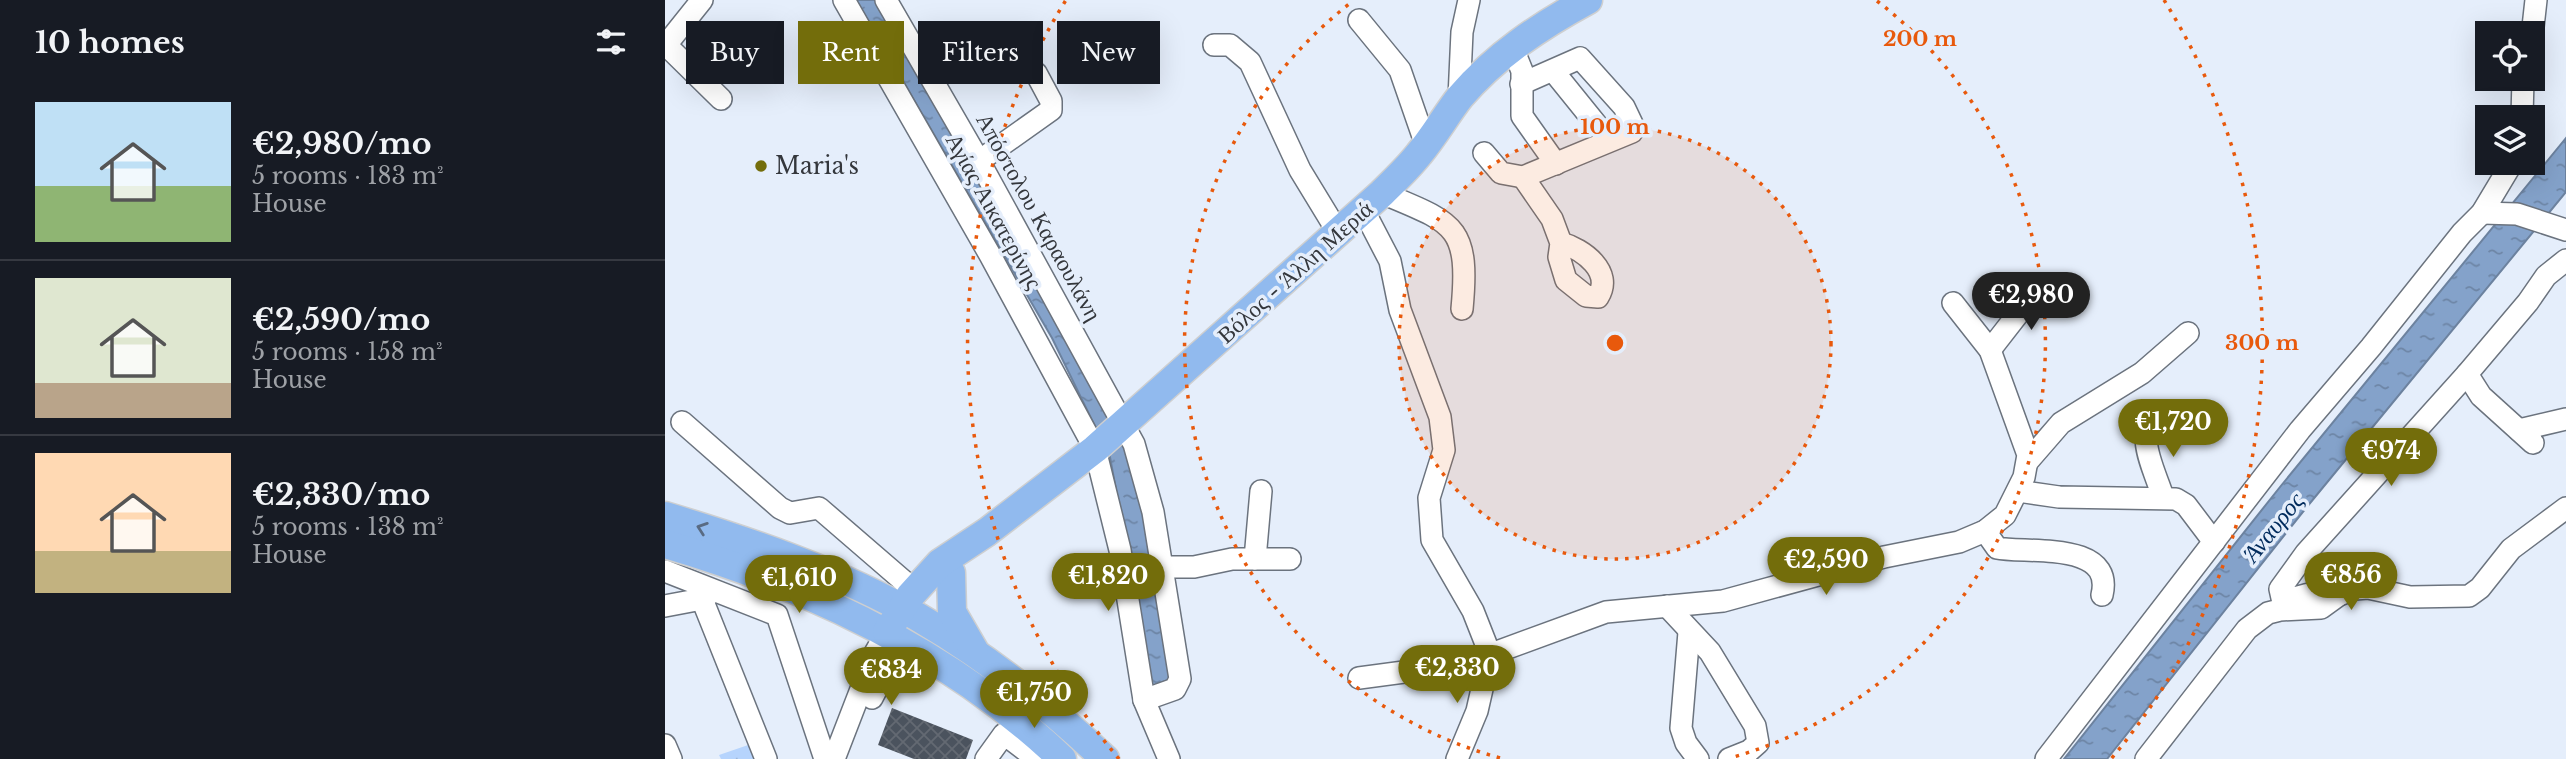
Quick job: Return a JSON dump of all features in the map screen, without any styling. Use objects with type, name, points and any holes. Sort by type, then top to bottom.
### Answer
[{"type":"main road","name":"Βόλος - Άλλη Μεριά","points":[[904,617],[945,558],[987,532],[1125,424],[1373,202],[1426,145],[1459,98],[1512,47],[1546,23],[1588,0]]},
{"type":"main road","points":[[665,516],[772,551],[979,658],[1047,709],[1105,759]]},
{"type":"main road","name":"Βόλος - Άλλη Μεριά","points":[[904,617],[951,573],[987,532]]},
{"type":"main road","points":[[665,544],[785,585],[904,617],[996,703],[1062,759]]},
{"type":"main road","points":[[951,573],[950,601],[954,618],[979,658]]},
{"type":"street","points":[[702,0],[666,45],[721,99]]},
{"type":"street","name":"Αγίας Αικατερίνης","points":[[844,0],[990,255],[1095,449],[1120,550],[1144,700],[1169,759]]},
{"type":"street","name":"Απόστολου Καραουλάνη","points":[[886,0],[1125,424],[1141,463],[1153,512],[1180,681],[1175,689],[1144,700]]},
{"type":"street","points":[[1459,98],[1462,32],[1469,0]]},
{"type":"street","points":[[2534,21],[2536,0]]},
{"type":"street","points":[[1359,20],[1400,70],[1426,145]]},
{"type":"street","points":[[1214,45],[1230,45],[1250,61],[1300,170],[1339,234]]},
{"type":"street","points":[[1512,47],[1520,60],[1521,107],[1526,124],[1556,164]]},
{"type":"street","points":[[1484,153],[1501,173],[1523,177],[1632,132],[1634,128],[1624,107],[1580,58],[1554,72],[1521,84]]},
{"type":"street","points":[[1554,72],[1609,140]]},
{"type":"street","points":[[979,161],[1051,110],[1051,101],[1042,84]]},
{"type":"street","points":[[2046,759],[2300,430],[2371,347],[2462,233],[2491,213],[2507,175]]},
{"type":"street","points":[[1523,177],[1552,219],[1561,243]]},
{"type":"street","points":[[1457,759],[1477,711],[1487,656],[1477,620],[1432,540],[1429,498],[1444,450],[1440,417],[1400,310],[1390,261],[1373,202],[1426,210],[1459,239],[1465,261],[1462,309]]},
{"type":"street","points":[[2491,213],[2525,216],[2562,229]]},
{"type":"street","points":[[2339,595],[2312,591],[2288,600],[2282,598],[2280,589],[2306,553],[2467,374],[2528,302],[2546,276],[2566,260]]},
{"type":"street","points":[[1990,350],[2032,296],[2047,286]]},
{"type":"street","points":[[1953,303],[1990,350],[2028,461]]},
{"type":"street","points":[[1359,678],[1464,664],[1606,612],[1723,601],[1884,557],[1959,542],[1985,531],[2005,515],[2018,491],[2028,461],[2052,430],[2068,417],[2142,373],[2187,333]]},
{"type":"street","points":[[2467,374],[2481,396],[2526,436],[2566,419]]},
{"type":"street","points":[[2163,497],[2144,436],[2151,418],[2164,411]]},
{"type":"street","points":[[682,422],[780,508],[790,513],[818,508],[904,617]]},
{"type":"street","points":[[1255,559],[1261,491]]},
{"type":"street","points":[[2018,491],[2059,496],[2163,497],[2186,505],[2214,541]]},
{"type":"street","points":[[2146,759],[2252,624],[2280,610],[2321,608],[2339,595],[2362,588],[2410,597],[2469,596],[2480,588],[2511,549],[2554,514],[2566,508]]},
{"type":"street","points":[[1985,531],[1997,548],[2078,555],[2097,571],[2103,582],[2102,595]]},
{"type":"street","points":[[1161,567],[1194,567],[1215,561],[1290,559]]},
{"type":"street","points":[[665,571],[708,594],[776,615],[825,759]]},
{"type":"street","points":[[667,608],[708,594]]},
{"type":"street","points":[[708,594],[766,759]]},
{"type":"street","points":[[1667,606],[1689,632],[1702,642],[1716,661],[1758,734],[1754,747],[1730,759]]},
{"type":"street","points":[[834,759],[875,653],[904,617]]},
{"type":"street","points":[[850,759],[904,617]]},
{"type":"street","points":[[1689,632],[1681,728],[1686,743],[1698,759]]},
{"type":"street","points":[[986,759],[1005,734],[1037,759]]},
{"type":"street","points":[[665,745],[671,759]]},
{"type":"green space","points":[[754,743],[761,759],[721,759],[719,755]]},
{"type":"water","points":[[856,0],[878,0],[890,21],[868,21]]},
{"type":"water","points":[[904,46],[918,70],[918,84],[926,84],[1131,445],[1176,677],[1152,686],[1110,457],[1052,338],[904,83]]},
{"type":"water","name":"Άναυρος","points":[[2566,138],[2566,192],[2306,508],[2107,759],[2064,759],[2280,487],[2536,175],[2545,175],[2545,164]]},
{"type":"building","points":[[892,708],[973,740],[966,759],[914,759],[878,745]]},
{"type":"place","name":"Maria's","points":[[761,166]]}]
